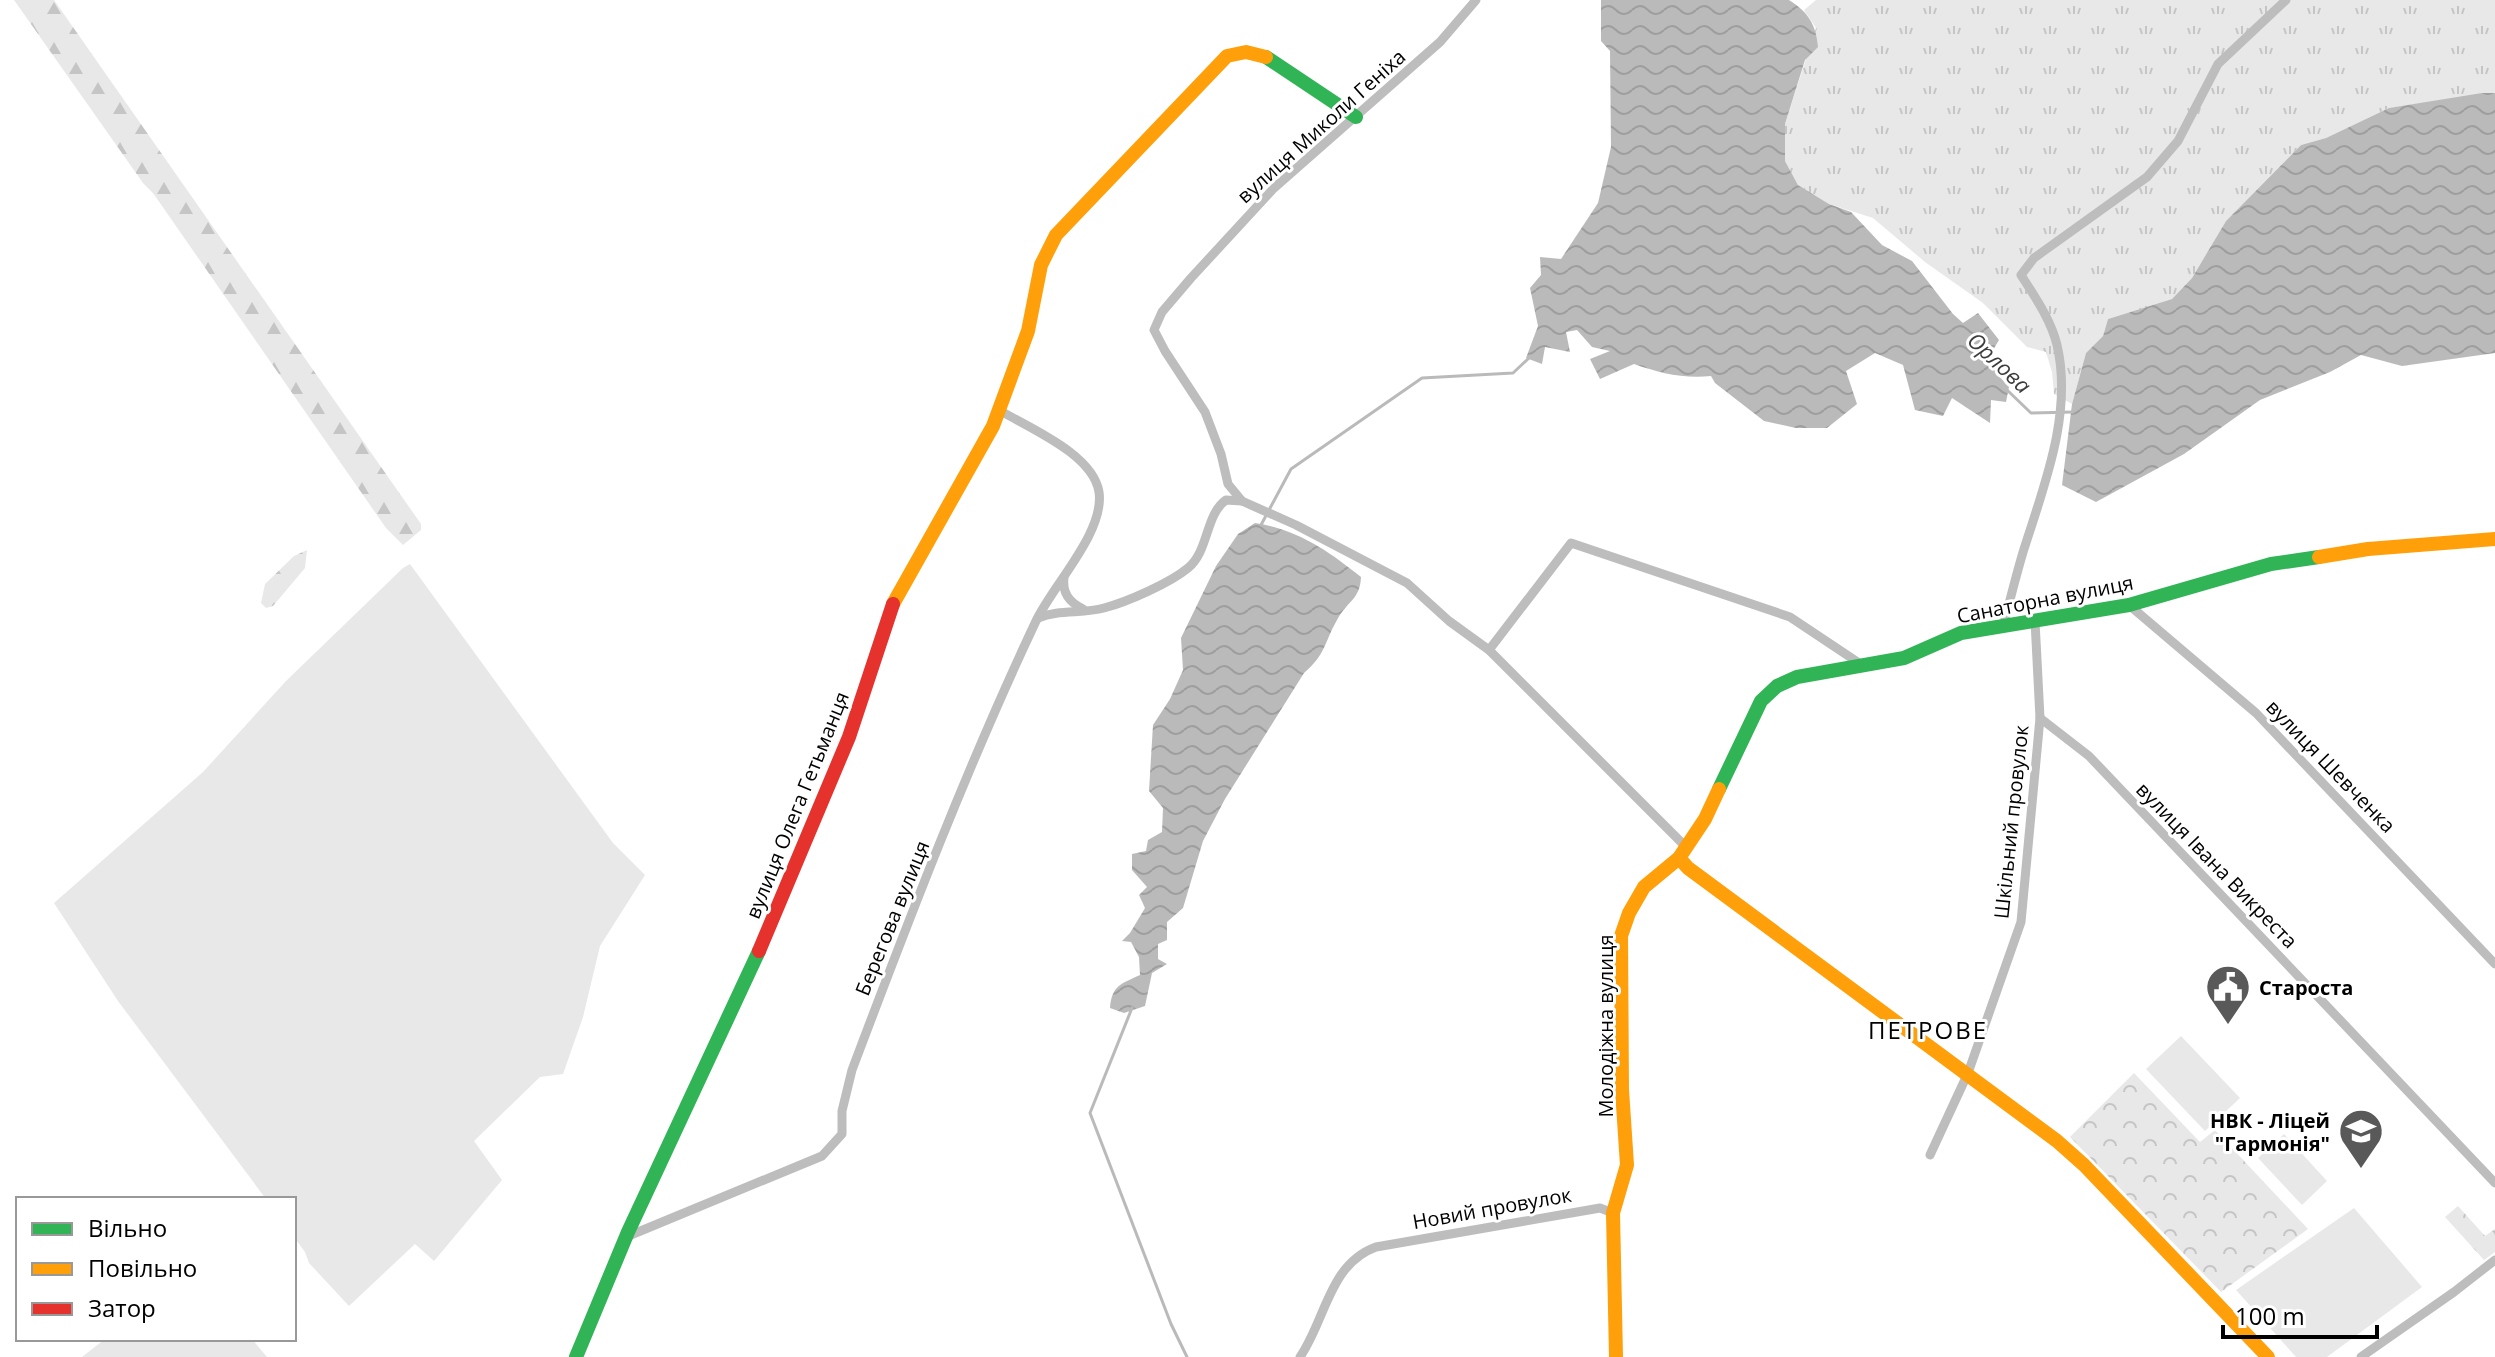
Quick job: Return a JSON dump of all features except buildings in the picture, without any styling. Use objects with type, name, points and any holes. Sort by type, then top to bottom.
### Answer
[{"type":"street","name":"вулиця Миколи Геніха","points":[[1242,501],[1228,484],[1221,454],[1205,412],[1154,330],[1159,316],[1274,188],[1440,42],[1476,0]]},
{"type":"street","points":[[2003,626],[2024,549],[2043,496],[2061,404],[2057,347],[2040,306],[2021,275],[2034,258],[2147,177],[2161,163],[2178,141],[2218,64],[2286,0]]},
{"type":"street","name":"вулиця Олега Гетьманця","points":[[576,1357],[626,1237],[734,1008],[818,814],[849,737],[893,604],[993,426],[1028,331],[1041,265],[1056,235],[1227,56],[1239,51],[1264,56],[1356,117]]},
{"type":"street","name":"Берегова вулиця","points":[[626,1237],[822,1156],[842,1134],[842,1111],[852,1070],[954,813],[1038,618],[1090,531],[1100,503],[1094,476],[1085,464],[999,410]]},
{"type":"street","points":[[1038,618],[1104,608],[1180,574],[1199,556],[1218,507],[1226,500],[1242,501],[1356,554],[1407,583],[1449,621],[1489,650],[1683,853],[1688,868],[2057,1141],[2084,1165],[2268,1357]]},
{"type":"street","name":"Санаторна вулиця","points":[[1863,665],[1904,658],[1961,633],[2129,605],[2271,564],[2368,549],[2495,539]]},
{"type":"street","points":[[1489,650],[1571,543],[1790,617],[1863,665]]},
{"type":"street","points":[[1065,573],[1064,586],[1069,599],[1087,610]]},
{"type":"street","name":"вулиця Шевченка","points":[[2129,605],[2256,713],[2495,964]]},
{"type":"street","name":"Шкільний провулок","points":[[1930,1155],[1968,1073],[2021,922],[2040,718],[2035,621]]},
{"type":"street","name":"Молодіжна вулиця","points":[[1616,1357],[1613,1213],[1627,1165],[1622,1090],[1621,936],[1629,913],[1644,887],[1683,853],[1705,819],[1761,701],[1768,693],[1797,677],[1863,665]]},
{"type":"street","name":"вулиця Івана Викреста","points":[[2040,718],[2089,756],[2495,1183]]},
{"type":"street","name":"Новий провулок","points":[[1300,1357],[1317,1327],[1340,1273],[1355,1257],[1376,1247],[1600,1208],[1613,1213]]},
{"type":"street","points":[[2361,1357],[2495,1260]]},
{"type":"green space","points":[[14,0],[54,0],[421,524],[421,530],[403,545],[386,528],[153,193]]},
{"type":"green space","points":[[1816,0],[2495,0],[2495,93],[2389,108],[2326,138],[2301,145],[2226,221],[2192,278],[2172,299],[2108,319],[2103,336],[2086,353],[2072,404],[2054,394],[2046,352],[2027,347],[1983,303],[1925,262],[1873,218],[1829,204],[1798,185],[1785,161],[1785,124],[1816,28],[1804,10]]},
{"type":"green space","points":[[307,550],[305,568],[273,606],[266,608],[261,603],[265,584],[294,556]]},
{"type":"green space","points":[[410,564],[613,843],[645,875],[600,946],[583,1017],[563,1074],[540,1077],[474,1141],[502,1180],[434,1261],[415,1244],[349,1306],[309,1263],[296,1240],[296,1197],[265,1197],[118,1001],[54,903],[203,772],[286,681]]},
{"type":"green space","points":[[2181,1036],[2240,1098],[2205,1131],[2146,1069]]},
{"type":"green space","points":[[2134,1073],[2200,1142],[2215,1130],[2308,1229],[2221,1292],[2070,1137]]},
{"type":"green space","points":[[2284,1134],[2327,1181],[2302,1205],[2258,1158]]},
{"type":"green space","points":[[2458,1206],[2485,1236],[2495,1229],[2495,1252],[2484,1260],[2445,1217]]},
{"type":"green space","points":[[2354,1208],[2422,1287],[2327,1357],[2296,1357],[2236,1290]]},
{"type":"green space","points":[[102,1341],[254,1341],[267,1357],[82,1357]]},
{"type":"water","points":[[1601,0],[1789,0],[1806,14],[1813,25],[1818,47],[1805,60],[1785,124],[1785,161],[1798,185],[1829,204],[1851,212],[1882,245],[1912,261],[1963,323],[1978,313],[1999,340],[1990,355],[1998,375],[2009,387],[2006,402],[1991,400],[1990,423],[1952,398],[1943,416],[1915,410],[1903,365],[1875,353],[1846,371],[1857,404],[1827,428],[1796,428],[1764,421],[1715,383],[1711,376],[1691,377],[1634,364],[1600,379],[1590,359],[1610,351],[1592,347],[1577,330],[1566,332],[1570,352],[1545,347],[1542,364],[1526,358],[1538,326],[1530,288],[1541,275],[1540,257],[1561,259],[1598,203],[1611,147],[1610,51],[1601,41]]},
{"type":"water","points":[[2495,93],[2495,353],[2402,366],[2361,355],[2330,372],[2260,400],[2184,454],[2096,502],[2062,485],[2072,404],[2086,353],[2103,336],[2108,319],[2172,299],[2192,278],[2226,221],[2301,145],[2326,138],[2389,108]]},
{"type":"water","points":[[1255,523],[1285,530],[1312,542],[1361,577],[1360,585],[1356,596],[1337,620],[1321,654],[1304,673],[1225,799],[1203,841],[1183,908],[1167,922],[1167,940],[1158,944],[1158,959],[1167,964],[1152,973],[1145,1006],[1124,1013],[1110,1008],[1111,1000],[1119,986],[1140,975],[1139,957],[1131,942],[1122,941],[1145,908],[1139,895],[1147,887],[1132,870],[1132,854],[1146,851],[1148,840],[1162,832],[1163,808],[1149,791],[1153,725],[1170,699],[1183,670],[1181,638],[1216,566],[1238,534]]},
{"type":"waterway","points":[[1261,525],[1291,469],[1422,378],[1513,373],[1529,358]]},
{"type":"waterway","name":"Орлова","points":[[2006,389],[2031,413],[2073,412]]},
{"type":"waterway","points":[[1132,1008],[1090,1113],[1171,1324],[1187,1357]]},
{"type":"traffic: fast","points":[[1266,57],[1356,117]]},
{"type":"traffic: fast","points":[[1719,789],[1761,701],[1777,686],[1797,677],[1904,658],[1961,633],[2129,605],[2271,564],[2319,557]]},
{"type":"traffic: fast","points":[[576,1357],[628,1232],[759,951]]},
{"type":"traffic: slow","points":[[893,604],[993,426],[1028,331],[1041,265],[1056,235],[1227,56],[1246,52],[1266,57]]},
{"type":"traffic: slow","points":[[2319,557],[2368,549],[2495,539]]},
{"type":"traffic: slow","points":[[1616,1357],[1613,1213],[1627,1165],[1622,1090],[1621,936],[1629,913],[1644,887],[1679,858],[1705,819],[1719,789]]},
{"type":"traffic: slow","points":[[1679,858],[1688,868],[2057,1141],[2084,1165],[2268,1357]]},
{"type":"traffic: jam","points":[[759,951],[849,737],[893,604]]},
{"type":"place","name":"Староста","points":[[2228,1026]]},
{"type":"place","name":"НВК - Ліцей \"Гармонія\"","points":[[2361,1170]]},
{"type":"district","name":"ПЕТРОВЕ","points":[[1928,1029]]}]
